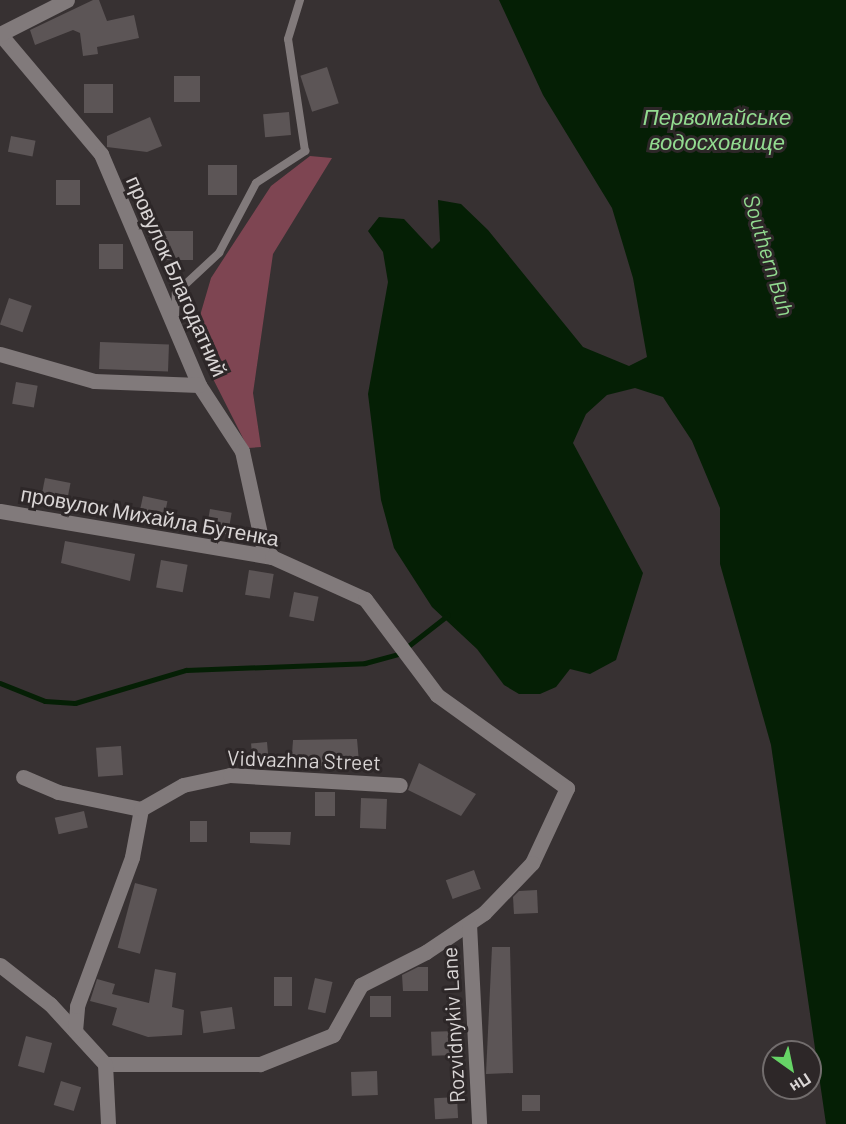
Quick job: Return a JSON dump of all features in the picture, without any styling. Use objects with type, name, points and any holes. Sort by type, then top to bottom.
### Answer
[{"type":"street","points":[[0,34],[67,0]]},
{"type":"street","name":"провулок Благодатний","points":[[0,34],[101,154],[175,322],[199,385],[242,451],[262,543],[272,557]]},
{"type":"street","points":[[0,354],[94,381],[199,385]]},
{"type":"street","name":"провулок Михайла Бутенка","points":[[0,511],[272,557],[365,599],[438,695],[567,788],[532,863],[469,924]]},
{"type":"street","name":"Vidvazhna Street","points":[[141,809],[183,785],[230,775],[400,785]]},
{"type":"street","points":[[22,777],[58,792],[141,809],[132,857],[77,1005],[75,1031]]},
{"type":"street","points":[[105,1064],[261,1064],[333,1035],[361,985],[469,924]]},
{"type":"street","name":"Rozvidnykiv Lane","points":[[469,924],[479,1124]]},
{"type":"street","points":[[0,965],[75,1031],[105,1064],[108,1124]]},
{"type":"lane","points":[[175,322],[176,293],[219,253],[256,183],[304,151],[288,39],[300,0]]},
{"type":"shaded area","points":[[310,156],[332,158],[273,254],[253,393],[261,447],[248,448],[201,355],[199,319],[211,278],[271,186]]},
{"type":"water","name":"Первомайське водосховище","points":[[499,0],[846,0],[846,1124],[826,1124],[822,1096],[822,1040],[814,1040],[771,745],[720,564],[720,508],[692,441],[663,397],[635,388],[607,395],[586,414],[573,443],[643,573],[616,660],[590,674],[570,669],[556,687],[540,694],[519,694],[504,685],[477,649],[432,607],[394,548],[381,500],[368,394],[388,282],[383,252],[368,231],[379,217],[404,219],[432,249],[440,241],[438,200],[461,204],[488,230],[583,347],[629,366],[647,357],[633,278],[612,208],[543,95]]},
{"type":"building","points":[[93,0],[99,0],[107,21],[134,15],[139,38],[97,47],[98,54],[83,56],[80,33],[73,30],[35,45],[30,30]]},
{"type":"building","points":[[327,67],[339,103],[312,112],[300,76]]},
{"type":"building","points":[[174,76],[200,76],[200,102],[174,102]]},
{"type":"building","points":[[84,84],[113,84],[113,113],[84,113]]},
{"type":"building","points":[[289,112],[291,135],[265,137],[263,114]]},
{"type":"building","points":[[150,117],[162,146],[147,152],[107,147],[107,136]]},
{"type":"building","points":[[11,136],[36,141],[32,156],[8,152]]},
{"type":"building","points":[[208,165],[237,165],[237,195],[208,195]]},
{"type":"building","points":[[56,180],[80,180],[80,205],[56,205]]},
{"type":"building","points":[[164,231],[193,231],[193,260],[164,260]]},
{"type":"building","points":[[99,244],[123,244],[123,269],[99,269]]},
{"type":"building","points":[[9,298],[32,306],[23,332],[0,325]]},
{"type":"building","points":[[100,342],[169,344],[168,371],[99,369]]},
{"type":"building","points":[[16,382],[38,386],[34,407],[12,404]]},
{"type":"building","points":[[45,478],[71,483],[66,508],[40,504]]},
{"type":"building","points":[[143,496],[167,501],[162,525],[138,519]]},
{"type":"building","points":[[210,509],[232,513],[228,534],[206,531]]},
{"type":"building","points":[[65,541],[135,554],[130,581],[61,563]]},
{"type":"building","points":[[161,560],[188,565],[183,592],[156,588]]},
{"type":"building","points":[[249,570],[274,574],[270,599],[245,595]]},
{"type":"building","points":[[294,592],[319,597],[314,621],[289,617]]},
{"type":"building","points":[[357,739],[359,762],[291,769],[293,740]]},
{"type":"building","points":[[267,742],[269,765],[253,766],[251,743]]},
{"type":"building","points":[[121,746],[123,775],[98,777],[96,748]]},
{"type":"building","points":[[419,763],[476,794],[461,816],[408,790]]},
{"type":"building","points":[[315,792],[335,792],[335,816],[315,816]]},
{"type":"building","points":[[361,798],[387,799],[386,829],[360,828]]},
{"type":"building","points":[[84,811],[88,828],[59,834],[55,818]]},
{"type":"building","points":[[190,821],[207,821],[207,842],[190,842]]},
{"type":"building","points":[[250,832],[291,832],[290,845],[250,843]]},
{"type":"building","points":[[474,870],[481,889],[453,899],[446,880]]},
{"type":"building","points":[[135,883],[157,889],[140,954],[118,948]]},
{"type":"building","points":[[537,890],[538,913],[514,914],[513,897],[519,891]]},
{"type":"building","points":[[492,947],[510,947],[513,1073],[486,1074]]},
{"type":"building","points":[[418,967],[428,967],[428,991],[403,991],[402,975]]},
{"type":"building","points":[[155,969],[176,973],[172,1007],[184,1010],[182,1035],[148,1037],[112,1025],[117,1008],[90,1001],[97,979],[115,984],[112,994],[149,1003]]},
{"type":"building","points":[[274,977],[292,977],[292,1006],[274,1006]]},
{"type":"building","points":[[315,978],[333,982],[325,1013],[308,1009]]},
{"type":"building","points":[[370,996],[391,996],[391,1017],[370,1017]]},
{"type":"building","points":[[232,1007],[235,1029],[203,1033],[200,1011]]},
{"type":"building","points":[[456,1031],[457,1055],[432,1056],[431,1032]]},
{"type":"building","points":[[26,1036],[52,1043],[44,1073],[18,1066]]},
{"type":"building","points":[[377,1071],[378,1095],[352,1096],[351,1072]]},
{"type":"building","points":[[61,1081],[81,1087],[74,1111],[54,1105]]},
{"type":"building","points":[[522,1095],[540,1095],[540,1111],[522,1111]]},
{"type":"building","points":[[457,1097],[458,1118],[435,1119],[434,1098]]},
{"type":"waterway","points":[[407,647],[448,615]]},
{"type":"waterway","points":[[0,683],[45,701],[75,703],[186,670],[365,663],[398,654]]},
{"type":"water label","name":"Southern Buh","points":[[769,255]]}]
